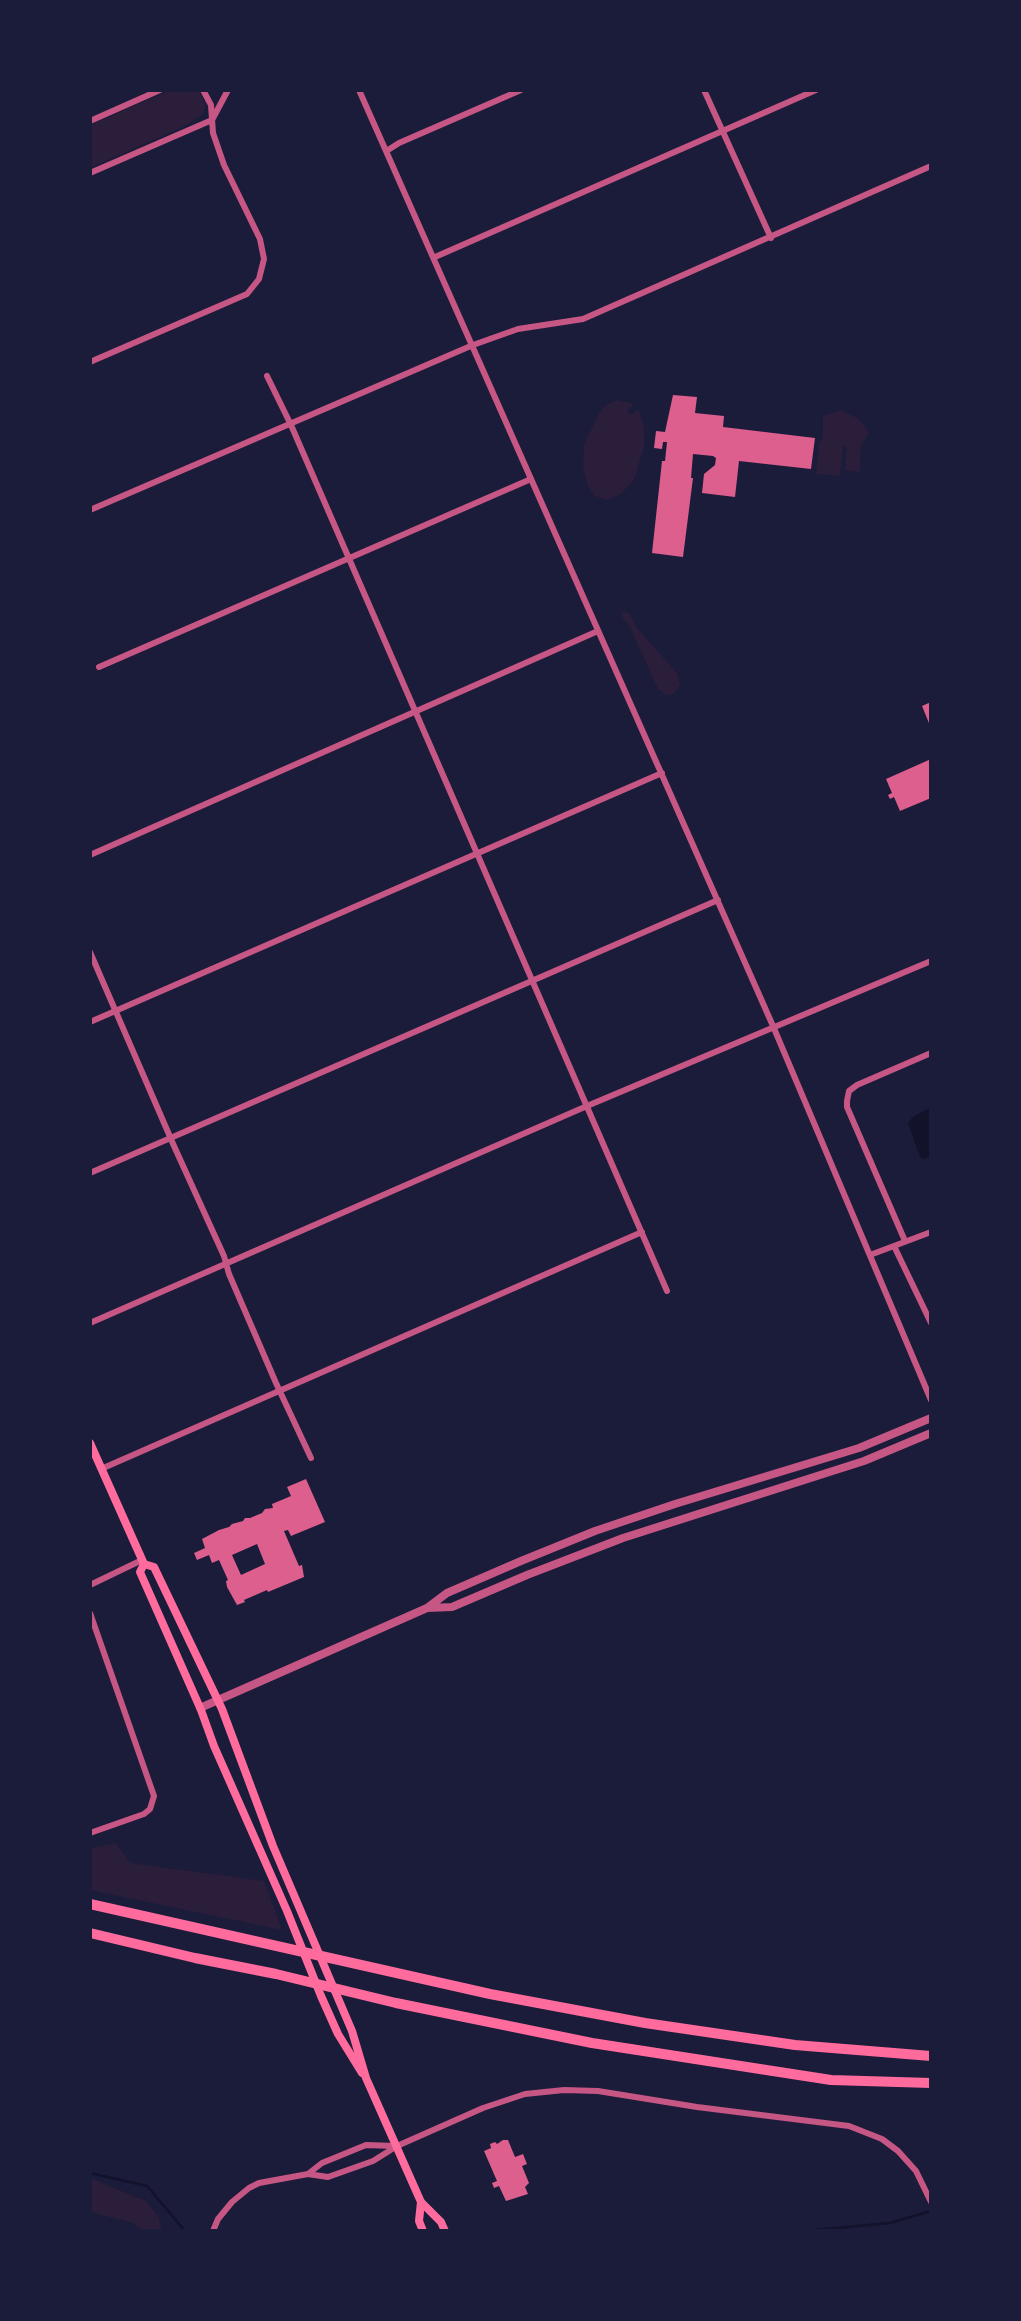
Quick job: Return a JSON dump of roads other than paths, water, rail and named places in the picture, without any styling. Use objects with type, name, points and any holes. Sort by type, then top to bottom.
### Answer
[{"type":"highway","points":[[90,1904],[490,1994],[645,2024],[795,2045],[931,2056]]},
{"type":"highway","points":[[90,1934],[592,2044],[831,2080],[931,2083]]},
{"type":"main road","points":[[90,1443],[143,1562],[140,1572],[338,2034],[366,2078]]},
{"type":"main road","points":[[143,1562],[154,1567],[218,1700],[273,1846],[352,2031],[366,2078],[421,2202],[445,2231]]},
{"type":"main road","points":[[421,2202],[418,2221],[423,2231]]},
{"type":"street","points":[[90,121],[160,90]]},
{"type":"street","points":[[90,362],[247,294],[262,273],[260,239],[231,182],[213,133],[211,105],[203,90]]},
{"type":"street","points":[[90,172],[212,120],[228,90]]},
{"type":"street","points":[[359,90],[774,1026],[931,1400]]},
{"type":"street","points":[[388,150],[521,90]]},
{"type":"street","points":[[704,90],[771,238]]},
{"type":"street","points":[[435,257],[816,90]]},
{"type":"street","points":[[90,510],[473,345],[518,329],[583,320],[931,166]]},
{"type":"street","points":[[267,376],[667,1290]]},
{"type":"street","points":[[99,667],[532,479]]},
{"type":"street","points":[[90,854],[598,631]]},
{"type":"street","points":[[90,1022],[662,773]]},
{"type":"street","points":[[90,1173],[718,900]]},
{"type":"street","points":[[90,952],[311,1458]]},
{"type":"street","points":[[90,1323],[586,1106],[931,961]]},
{"type":"street","points":[[905,1241],[847,1107],[852,1089],[931,1053]]},
{"type":"street","points":[[101,1469],[642,1232]]},
{"type":"street","points":[[870,1255],[931,1232]]},
{"type":"street","points":[[894,1246],[931,1322]]},
{"type":"street","points":[[200,1708],[428,1608],[447,1593],[595,1531],[860,1448],[931,1418]]},
{"type":"street","points":[[428,1608],[452,1607],[623,1538],[864,1461],[931,1433]]},
{"type":"street","points":[[90,1585],[143,1562]]},
{"type":"street","points":[[90,1612],[154,1789],[150,1809],[90,1834]]},
{"type":"street","points":[[212,2231],[232,2202],[267,2180],[308,2174],[328,2177],[483,2108],[517,2096],[564,2090],[598,2091],[849,2126],[882,2139],[898,2151],[916,2171],[930,2198]]},
{"type":"street","points":[[308,2174],[322,2163],[366,2145],[397,2146]]},
{"type":"waterway","points":[[90,2173],[147,2186],[185,2231]]},
{"type":"waterway","points":[[804,2231],[890,2223],[931,2211]]}]
